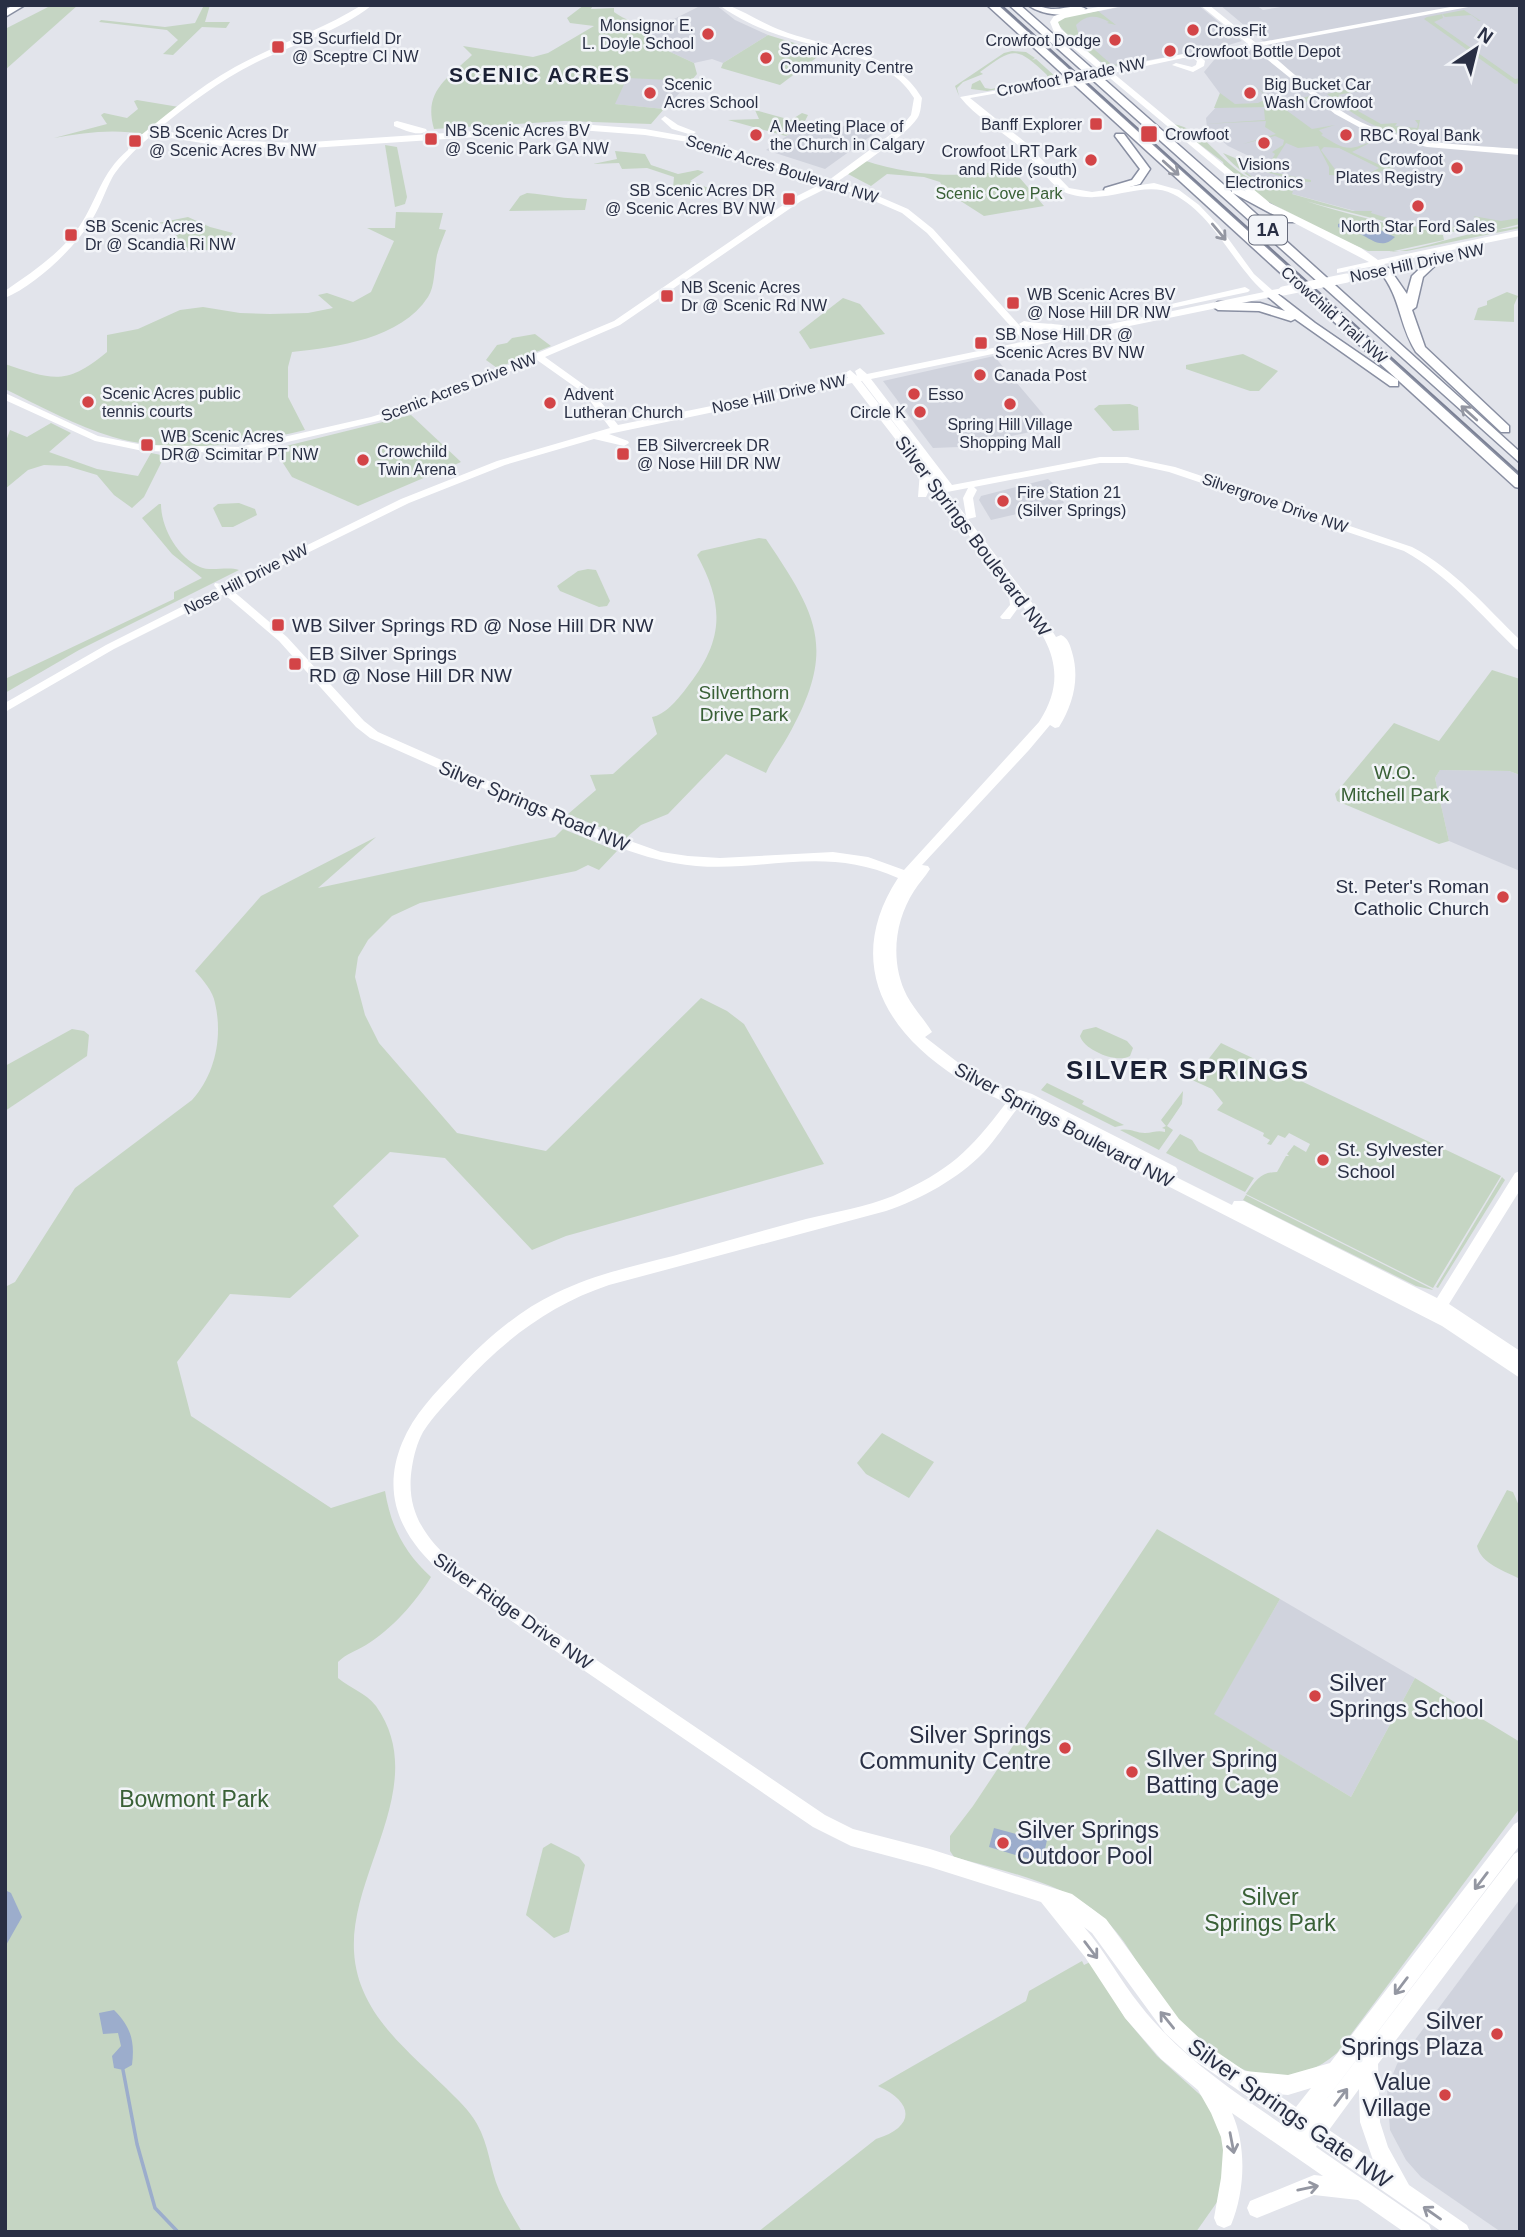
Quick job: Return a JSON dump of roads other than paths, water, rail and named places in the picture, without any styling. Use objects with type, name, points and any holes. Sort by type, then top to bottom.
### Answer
[{"type":"highway","points":[[5,14],[20,5]]},
{"type":"highway","name":"Crowchild Trail NW","points":[[992,5],[1520,484]]},
{"type":"highway","name":"Crowchild Trail NW","points":[[1014,5],[1155,128],[1520,459]]},
{"type":"highway","points":[[1026,5],[1057,30]]},
{"type":"highway","points":[[1033,5],[1048,12],[1083,10]]},
{"type":"highway","points":[[1049,56],[1053,68],[1196,207]]},
{"type":"highway","points":[[1155,128],[1167,131],[1238,192],[1291,220]]},
{"type":"highway","points":[[1109,190],[1134,183],[1144,175],[1145,169],[1120,136]]},
{"type":"highway","points":[[1409,311],[1413,282],[1420,271],[1435,260]]},
{"type":"highway","points":[[1381,266],[1397,281],[1409,311],[1414,338],[1420,349],[1520,444]]},
{"type":"highway","points":[[1273,289],[1311,326],[1411,396],[1467,445],[1490,457]]},
{"type":"highway","points":[[1218,306],[1276,310],[1311,326]]},
{"type":"street","points":[[5,295],[51,262],[74,240],[87,222],[109,172],[132,150],[141,148],[204,90],[238,68],[335,25],[368,5]]},
{"type":"street","points":[[158,130],[175,121],[239,74],[331,33],[377,5]]},
{"type":"street","points":[[1105,5],[1057,18],[1054,20],[1057,30],[1251,192],[1291,220],[1358,249],[1378,254],[1422,254]]},
{"type":"street","points":[[1083,10],[1122,5]]},
{"type":"street","points":[[1204,5],[1350,118],[1377,132],[1410,141],[1520,150]]},
{"type":"street","points":[[1213,5],[1257,45]]},
{"type":"street","points":[[1177,61],[1475,5]]},
{"type":"street","points":[[725,6],[779,33],[881,65],[897,73],[912,86],[918,104],[911,121],[844,171],[827,179]]},
{"type":"street","points":[[725,6],[727,12],[765,32],[878,68],[895,79],[906,91],[909,108],[898,124],[827,179]]},
{"type":"street","points":[[1177,61],[1193,70],[1200,66],[1198,59]]},
{"type":"street","name":"Crowfoot Parade NW","points":[[968,96],[989,95],[1177,61]]},
{"type":"street","name":"Crowfoot Parade NW","points":[[1107,73],[1177,61]]},
{"type":"street","points":[[1127,71],[1120,79],[1127,89]]},
{"type":"street","points":[[968,96],[972,91],[989,95],[984,101],[986,110]]},
{"type":"street","points":[[968,96],[1029,144],[1067,187],[1084,192],[1109,190]]},
{"type":"street","points":[[968,96],[1023,145],[1055,181],[1070,192],[1092,195],[1140,187],[1164,187],[1176,192],[1196,207],[1239,259],[1273,289]]},
{"type":"street","points":[[665,119],[675,127],[703,137]]},
{"type":"street","points":[[175,121],[177,127],[196,134]]},
{"type":"street","name":"Scenic Acres Boulevard NW","points":[[158,130],[302,141],[526,124],[592,123],[651,128],[703,137],[827,179],[890,204],[922,223],[1011,322],[1031,337]]},
{"type":"street","points":[[397,124],[411,130],[435,132]]},
{"type":"street","name":"Scenic Acres Boulevard NW","points":[[158,130],[257,145],[365,142],[528,129],[618,129],[701,142],[874,192],[907,205],[930,220],[1024,324],[1031,337]]},
{"type":"street","points":[[365,142],[393,144],[404,151]]},
{"type":"street","points":[[792,170],[808,180],[811,186]]},
{"type":"street","points":[[844,171],[845,176],[874,192]]},
{"type":"street","name":"Scenic Acres Drive NW","points":[[798,199],[800,194],[811,186],[827,179]]},
{"type":"street","name":"Scenic Acres Drive NW","points":[[5,396],[106,442],[143,448],[223,451],[257,447],[406,410],[624,320],[827,179]]},
{"type":"street","name":"Nose Hill Drive NW","points":[[5,697],[81,654],[221,587],[401,495],[458,471],[545,441],[824,385],[857,375],[882,373],[1072,326],[1208,297],[1273,289],[1520,233]]},
{"type":"street","name":"Nose Hill Drive NW","points":[[1381,266],[1435,260],[1520,242]]},
{"type":"street","points":[[1358,249],[1381,266]]},
{"type":"street","points":[[1208,297],[1238,279],[1239,259]]},
{"type":"street","name":"Nose Hill Drive NW","points":[[5,708],[110,647],[198,604],[221,587],[246,580],[427,491],[501,463],[650,416],[857,375],[1009,340],[1218,306],[1273,289]]},
{"type":"street","points":[[1009,340],[1012,335],[1011,322]]},
{"type":"street","points":[[1024,324],[1041,328],[1072,326]]},
{"type":"street","points":[[539,357],[584,389],[614,426]]},
{"type":"street","points":[[880,396],[878,379],[882,373]]},
{"type":"street","name":"Silver Springs Boulevard NW","points":[[857,375],[861,389],[925,472],[971,517],[1054,625],[1068,656],[1069,691],[1062,713],[1051,732],[909,877]]},
{"type":"street","name":"Silver Springs Boulevard NW","points":[[857,375],[880,396],[904,427],[1013,586],[1042,623],[1057,652],[1061,683],[1051,714],[1033,739],[909,877],[885,910],[879,932],[880,966],[888,996],[902,1020],[928,1048],[964,1075],[1017,1098],[1437,1311],[1481,1330],[1520,1359]]},
{"type":"street","points":[[824,385],[861,389]]},
{"type":"street","points":[[604,411],[629,417],[650,416]]},
{"type":"street","points":[[892,429],[904,427]]},
{"type":"street","points":[[569,442],[603,437],[624,443]]},
{"type":"street","name":"Silvergrove Drive NW","points":[[947,492],[1100,460],[1127,460],[1171,468],[1294,508],[1415,552],[1454,582],[1520,647]]},
{"type":"street","points":[[922,495],[926,486],[925,472]]},
{"type":"street","name":"Silvergrove Drive NW","points":[[947,492],[972,490],[994,481]]},
{"type":"street","points":[[971,517],[968,498],[972,490]]},
{"type":"street","points":[[198,604],[219,601],[243,604],[240,593],[246,580]]},
{"type":"street","points":[[1006,617],[1016,605],[1013,586]]},
{"type":"street","name":"Silver Springs Road NW","points":[[221,587],[283,639],[359,724],[374,735],[629,847],[653,855],[701,862],[835,856],[870,862],[909,877]]},
{"type":"street","name":"Silver Ridge Drive NW","points":[[1017,1098],[979,1148],[963,1163],[915,1193],[886,1205],[613,1277],[548,1304],[504,1333],[436,1403],[412,1435],[401,1478],[402,1502],[408,1523],[426,1551],[819,1821],[851,1837],[930,1858],[1048,1898]]},
{"type":"street","points":[[1437,1311],[1520,1177]]},
{"type":"street","name":"Silver Springs Boulevard NW","points":[[1437,1311],[1520,1372]]},
{"type":"street","points":[[1306,2127],[1336,2071],[1520,1830]]},
{"type":"street","points":[[1293,2144],[1368,2061],[1520,1860]]},
{"type":"street","name":"Silver Springs Gate NW","points":[[1048,1898],[1065,1901],[1099,1926],[1172,2026],[1201,2053],[1460,2232]]},
{"type":"street","name":"Silver Springs Gate NW","points":[[1048,1898],[1092,1950],[1132,2011],[1168,2052],[1203,2082],[1422,2232]]},
{"type":"street","points":[[1368,2061],[1370,2122],[1380,2151],[1404,2193]]},
{"type":"street","points":[[1240,2081],[1288,2085],[1336,2071]]},
{"type":"street","points":[[1203,2082],[1227,2122],[1233,2142],[1233,2176],[1224,2218]]},
{"type":"street","points":[[1257,2208],[1314,2185],[1362,2191]]},
{"type":"water","points":[[1344,222],[1376,228],[1395,237],[1386,243],[1378,243],[1338,227],[1338,224]]},
{"type":"water","points":[[994,1828],[1047,1840],[1042,1863],[989,1847]]},
{"type":"water","points":[[5,1890],[11,1893],[22,1917],[5,1947]]},
{"type":"water","points":[[114,2010],[128,2029],[132,2042],[132,2065],[123,2070],[114,2068],[112,2056],[121,2046],[118,2033],[103,2034],[99,2013]]},
{"type":"waterway","points":[[123,2070],[137,2144],[155,2208],[178,2232]]},
{"type":"tram line","points":[[1001,5],[1520,474]]},
{"type":"place","name":"CrossFit","points":[[1193,30]]},
{"type":"place","name":"Monsignor E. L. Doyle School","points":[[708,34]]},
{"type":"place","name":"Crowfoot Dodge","points":[[1115,40]]},
{"type":"place","name":"SB Scurfield Dr @ Sceptre Cl NW","points":[[278,47]]},
{"type":"place","name":"Crowfoot Bottle Depot","points":[[1170,51]]},
{"type":"place","name":"Scenic Acres Community Centre","points":[[766,58]]},
{"type":"place","name":"Scenic Acres School","points":[[650,93]]},
{"type":"place","name":"Big Bucket Car Wash Crowfoot","points":[[1250,93]]},
{"type":"place","name":"Banff Explorer","points":[[1096,124]]},
{"type":"place","name":"Crowfoot","points":[[1149,134]]},
{"type":"place","name":"A Meeting Place of the Church in Calgary","points":[[756,135]]},
{"type":"place","name":"RBC Royal Bank","points":[[1346,135]]},
{"type":"place","name":"NB Scenic Acres BV @ Scenic Park GA NW","points":[[431,139]]},
{"type":"place","name":"SB Scenic Acres Dr @ Scenic Acres Bv NW","points":[[135,141]]},
{"type":"place","name":"Visions Electronics","points":[[1264,143]]},
{"type":"place","name":"Crowfoot LRT Park and Ride (south)","points":[[1091,160]]},
{"type":"place","name":"Crowfoot Plates Registry","points":[[1457,168]]},
{"type":"place","name":"SB Scenic Acres DR @ Scenic Acres BV NW","points":[[789,199]]},
{"type":"place","name":"North Star Ford Sales","points":[[1418,206]]},
{"type":"place","name":"SB Scenic Acres Dr @ Scandia Ri NW","points":[[71,235]]},
{"type":"place","name":"NB Scenic Acres Dr @ Scenic Rd NW","points":[[667,296]]},
{"type":"place","name":"WB Scenic Acres BV @ Nose Hill DR NW","points":[[1013,303]]},
{"type":"place","name":"SB Nose Hill DR @ Scenic Acres BV NW","points":[[981,343]]},
{"type":"place","name":"Canada Post","points":[[980,375]]},
{"type":"place","name":"Esso","points":[[914,394]]},
{"type":"place","name":"Scenic Acres public tennis courts","points":[[88,402]]},
{"type":"place","name":"Advent Lutheran Church","points":[[550,403]]},
{"type":"place","name":"Spring Hill Village Shopping Mall","points":[[1010,404]]},
{"type":"place","name":"Circle K","points":[[920,412]]},
{"type":"place","name":"WB Scenic Acres DR@ Scimitar PT NW","points":[[147,445]]},
{"type":"place","name":"EB Silvercreek DR @ Nose Hill DR NW","points":[[623,454]]},
{"type":"place","name":"Crowchild Twin Arena","points":[[363,460]]},
{"type":"place","name":"Fire Station 21 (Silver Springs)","points":[[1003,501]]},
{"type":"place","name":"WB Silver Springs RD @ Nose Hill DR NW","points":[[278,625]]},
{"type":"place","name":"EB Silver Springs RD @ Nose Hill DR NW","points":[[295,664]]},
{"type":"place","name":"St. Peter's Roman Catholic Church","points":[[1503,897]]},
{"type":"place","name":"St. Sylvester School","points":[[1323,1160]]},
{"type":"place","name":"Silver Springs School","points":[[1315,1696]]},
{"type":"place","name":"Silver Springs Community Centre","points":[[1065,1748]]},
{"type":"place","name":"SIlver Spring Batting Cage","points":[[1132,1772]]},
{"type":"place","name":"Silver Springs Outdoor Pool","points":[[1003,1843]]},
{"type":"place","name":"Silver Springs Plaza","points":[[1497,2034]]},
{"type":"place","name":"Value Village","points":[[1445,2095]]},
{"type":"district","name":"SCENIC ACRES","points":[[540,74]]},
{"type":"district","name":"SILVER SPRINGS","points":[[1188,1070]]},
{"type":"park label","name":"Scenic Cove Park","points":[[999,193]]},
{"type":"park label","name":"Silverthorn Drive Park","points":[[744,703]]},
{"type":"park label","name":"W.O. Mitchell Park","points":[[1395,783]]},
{"type":"park label","name":"Bowmont Park","points":[[194,1799]]},
{"type":"park label","name":"Silver Springs Park","points":[[1270,1910]]}]
